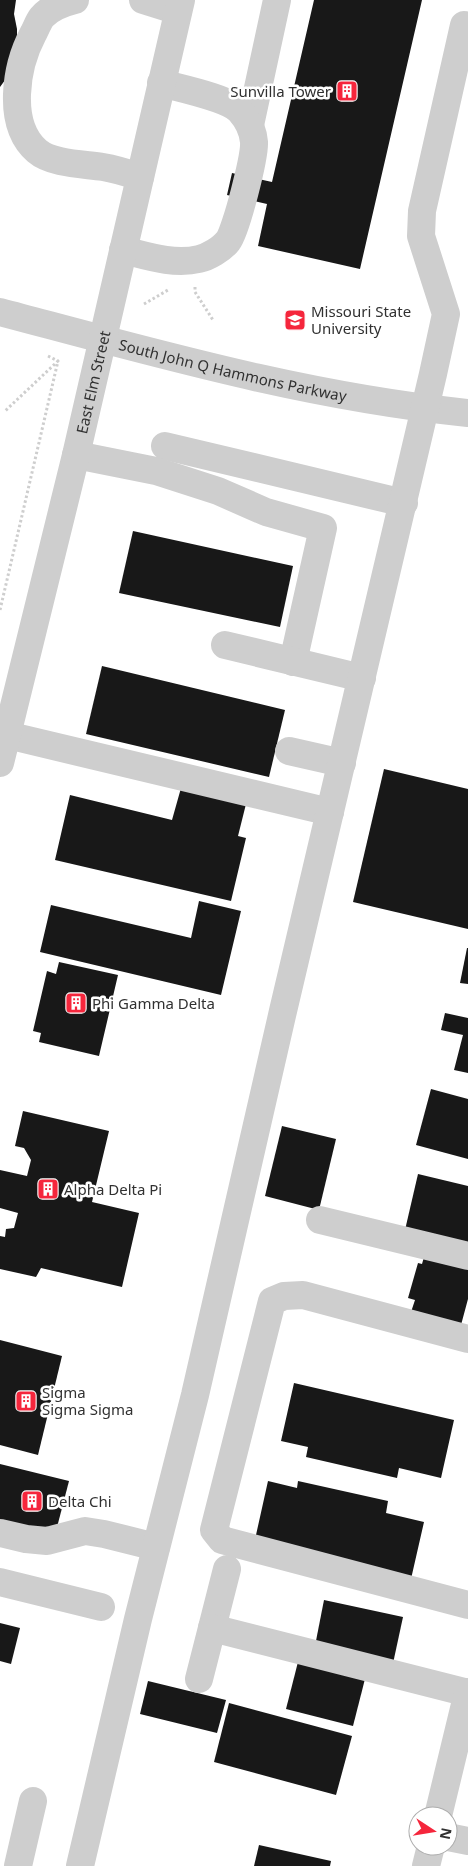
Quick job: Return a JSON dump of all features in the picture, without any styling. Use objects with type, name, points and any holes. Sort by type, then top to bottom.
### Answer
[{"type":"street","points":[[75,0],[50,10],[41,19],[28,44],[20,65],[18,86],[17,104],[21,127],[36,150],[46,157],[105,168],[140,177]]},
{"type":"street","points":[[143,0],[180,6]]},
{"type":"street","points":[[250,125],[277,0]]},
{"type":"street","name":"East Elm Street","points":[[0,763],[76,455],[180,6]]},
{"type":"street","points":[[80,1866],[156,1547],[195,1395],[330,812],[426,409],[446,314],[421,236],[422,211],[464,25]]},
{"type":"street","points":[[123,250],[178,260],[199,259],[217,250],[229,241],[251,164],[254,143],[250,125],[239,109],[224,101],[161,83]]},
{"type":"street","name":"South John Q Hammons Parkway","points":[[0,312],[266,380],[334,394],[426,409],[468,413]]},
{"type":"street","points":[[165,446],[404,503]]},
{"type":"street","points":[[76,455],[156,471],[218,491],[266,512],[323,528],[292,662]]},
{"type":"street","points":[[226,645],[362,678]]},
{"type":"street","points":[[7,735],[330,812]]},
{"type":"street","points":[[289,750],[342,763]]},
{"type":"street","points":[[320,1220],[468,1256]]},
{"type":"street","points":[[468,1339],[303,1295],[284,1296],[272,1301],[214,1530],[222,1540],[442,1600],[468,1605]]},
{"type":"street","points":[[0,1532],[26,1539],[46,1541],[85,1532],[104,1534],[156,1547]]},
{"type":"street","points":[[199,1679],[227,1569]]},
{"type":"street","points":[[0,1582],[101,1607]]},
{"type":"street","points":[[212,1628],[468,1692],[440,1806]]},
{"type":"street","points":[[18,1866],[33,1801]]},
{"type":"path","points":[[194,283],[195,292],[213,320]]},
{"type":"path","points":[[0,610],[58,361],[4,412]]},
{"type":"building","points":[[0,0],[16,0],[14,14],[17,44],[8,76],[0,87]]},
{"type":"building","name":"Sunvilla Tower","points":[[314,0],[422,0],[360,269],[258,246],[267,204],[227,195],[232,173],[272,182]]},
{"type":"building","points":[[133,531],[293,566],[280,627],[119,593]]},
{"type":"building","points":[[102,666],[285,710],[269,777],[86,734]]},
{"type":"building","points":[[384,769],[468,789],[468,929],[353,902]]},
{"type":"building","points":[[181,788],[246,804],[238,836],[246,838],[231,901],[55,860],[70,795],[172,820]]},
{"type":"building","points":[[199,901],[241,911],[221,995],[40,952],[51,905],[191,938]]},
{"type":"building","points":[[468,948],[468,984],[460,983]]},
{"type":"building","name":"Phi Gamma Delta","points":[[59,962],[118,975],[99,1056],[39,1042],[41,1033],[33,1031],[47,971],[56,974]]},
{"type":"building","points":[[445,1013],[468,1018],[468,1073],[454,1070],[463,1035],[441,1030]]},
{"type":"building","points":[[431,1089],[468,1099],[468,1159],[416,1145]]},
{"type":"building","name":"Alpha Delta Pi","points":[[23,1111],[109,1131],[92,1202],[139,1213],[122,1287],[41,1268],[36,1277],[0,1269],[0,1236],[5,1237],[6,1229],[14,1228],[18,1213],[0,1208],[0,1170],[27,1176],[31,1160],[24,1148],[15,1146]]},
{"type":"building","points":[[282,1126],[336,1139],[319,1210],[265,1196]]},
{"type":"building","points":[[418,1174],[468,1186],[468,1253],[405,1230]]},
{"type":"building","points":[[426,1250],[468,1262],[468,1299],[461,1325],[411,1312],[415,1300],[408,1298],[418,1263],[422,1264]]},
{"type":"building","name":"Sigma Sigma Sigma","points":[[0,1340],[62,1356],[38,1455],[0,1445]]},
{"type":"building","points":[[294,1383],[454,1420],[441,1478],[399,1468],[397,1478],[306,1457],[308,1447],[281,1441]]},
{"type":"building","name":"Delta Chi","points":[[0,1464],[69,1481],[55,1535],[0,1521]]},
{"type":"building","points":[[268,1481],[297,1488],[298,1481],[388,1501],[386,1513],[424,1522],[411,1579],[254,1544]]},
{"type":"building","points":[[324,1600],[403,1617],[392,1668],[314,1651]]},
{"type":"building","points":[[0,1623],[20,1628],[11,1664],[0,1661]]},
{"type":"building","points":[[299,1658],[366,1675],[353,1726],[286,1709]]},
{"type":"building","points":[[148,1681],[226,1700],[217,1733],[140,1714]]},
{"type":"building","points":[[229,1703],[352,1736],[336,1795],[214,1762]]},
{"type":"building","points":[[259,1845],[331,1861],[330,1866],[254,1866]]},
{"type":"place","name":"Sunvilla Tower","points":[[347,91]]},
{"type":"place","name":"Missouri State University","points":[[295,320]]},
{"type":"place","name":"Phi Gamma Delta","points":[[76,1003]]},
{"type":"place","name":"Alpha Delta Pi","points":[[48,1189]]},
{"type":"place","name":"Sigma Sigma Sigma","points":[[26,1401]]},
{"type":"place","name":"Delta Chi","points":[[32,1501]]}]
